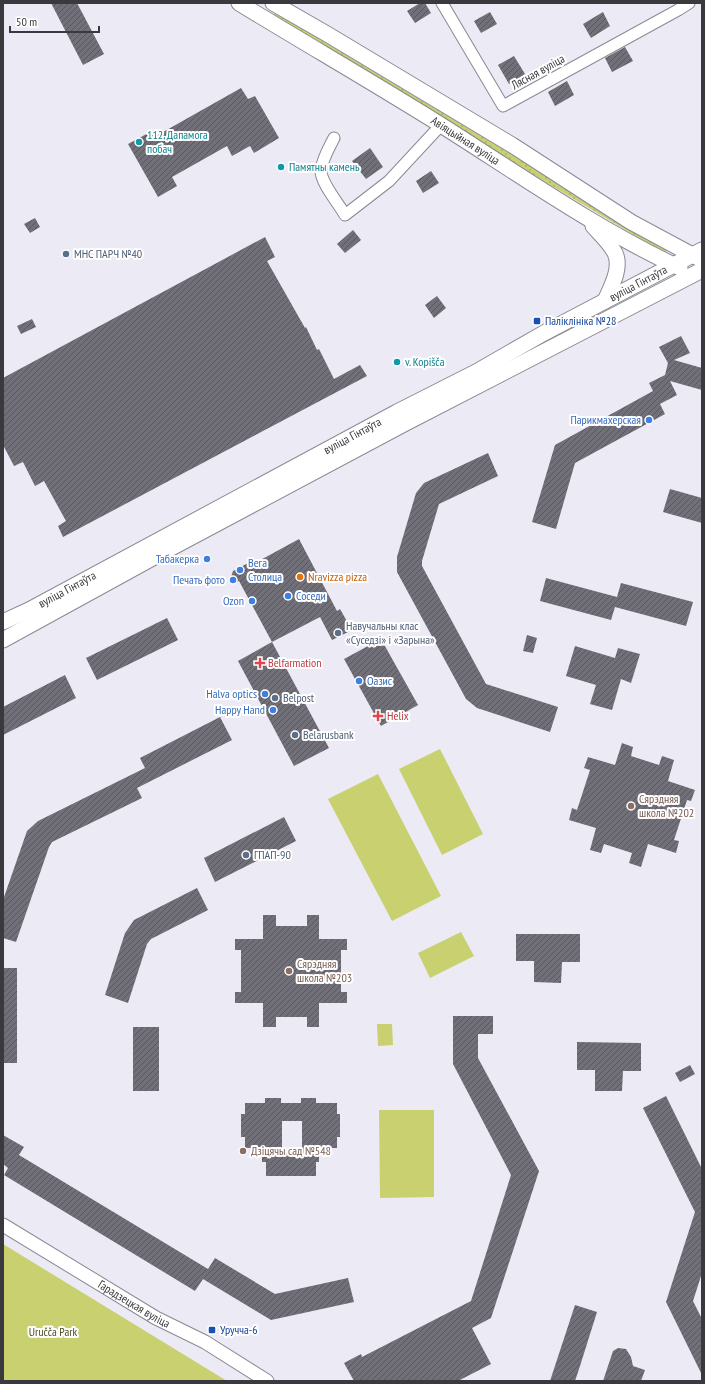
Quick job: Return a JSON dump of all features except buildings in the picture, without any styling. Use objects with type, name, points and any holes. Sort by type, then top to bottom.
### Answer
[{"type":"main road","name":"Авіяцыйная вуліца","points":[[239,3],[441,125],[587,219],[673,265],[699,275]]},
{"type":"main road","name":"Авіяцыйная вуліца","points":[[274,3],[512,145],[631,222],[699,255]]},
{"type":"main road","points":[[264,19],[274,3]]},
{"type":"main road","points":[[296,37],[312,42],[318,42],[328,34]]},
{"type":"main road","points":[[587,219],[610,246],[615,254],[617,262],[616,275],[605,301]]},
{"type":"main road","name":"вуліца Гінтаўта","points":[[3,622],[29,610],[397,412],[476,372],[522,345],[673,265],[699,255]]},
{"type":"main road","name":"вуліца Гінтаўта","points":[[5,634],[390,432],[699,275]]},
{"type":"street","name":"Лясная вуліца","points":[[442,3],[503,106],[689,3]]},
{"type":"street","points":[[334,138],[325,157],[321,171],[325,182],[345,215],[389,181],[441,125]]},
{"type":"street","name":"Гарадзецкая вуліца","points":[[3,1225],[156,1318],[205,1342],[267,1381]]},
{"type":"green space","points":[[275,12],[669,249],[664,253],[272,18]]},
{"type":"green space","points":[[440,749],[483,834],[442,855],[399,769]]},
{"type":"green space","points":[[378,774],[441,896],[392,921],[328,799]]},
{"type":"green space","points":[[461,932],[474,956],[430,978],[418,953]]},
{"type":"green space","points":[[377,1024],[392,1024],[393,1045],[378,1046]]},
{"type":"green space","points":[[379,1110],[434,1110],[434,1197],[380,1198]]},
{"type":"green space","name":"Uručča Park","points":[[3,1244],[227,1381],[3,1381]]},
{"type":"place","name":"112. Дапамога побач","points":[[139,142]]},
{"type":"place","name":"Памятны камень","points":[[281,167]]},
{"type":"place","name":"МНС ПАРЧ №40","points":[[66,254]]},
{"type":"place","name":"Паліклініка №28","points":[[537,321]]},
{"type":"place","name":"v. Kopišča","points":[[397,362]]},
{"type":"place","name":"Парикмахерская","points":[[649,420]]},
{"type":"place","name":"Табакерка","points":[[207,559]]},
{"type":"place","name":"Вега Столица","points":[[240,570]]},
{"type":"place","name":"Nravizza pizza","points":[[300,577]]},
{"type":"place","name":"Печать фото","points":[[233,580]]},
{"type":"place","name":"Соседи","points":[[288,596]]},
{"type":"place","name":"Ozon","points":[[252,601]]},
{"type":"place","name":"Навучальны клас «Суседзі» і «Зарына»","points":[[338,633]]},
{"type":"place","name":"Belfarmation","points":[[260,663]]},
{"type":"place","name":"Оазис","points":[[359,681]]},
{"type":"place","name":"Halva optics","points":[[265,694]]},
{"type":"place","name":"Belpost","points":[[275,698]]},
{"type":"place","name":"Happy Hand","points":[[273,710]]},
{"type":"place","name":"Helix","points":[[378,716]]},
{"type":"place","name":"Belarusbank","points":[[295,735]]},
{"type":"place","name":"Сярэдняя школа №202","points":[[631,806]]},
{"type":"place","name":"ГПАП-90","points":[[246,855]]},
{"type":"place","name":"Сярэдняя школа №203","points":[[289,971]]},
{"type":"place","name":"Дзіцячы сад №548","points":[[243,1151]]},
{"type":"place","name":"Уручча-6","points":[[212,1330]]}]
